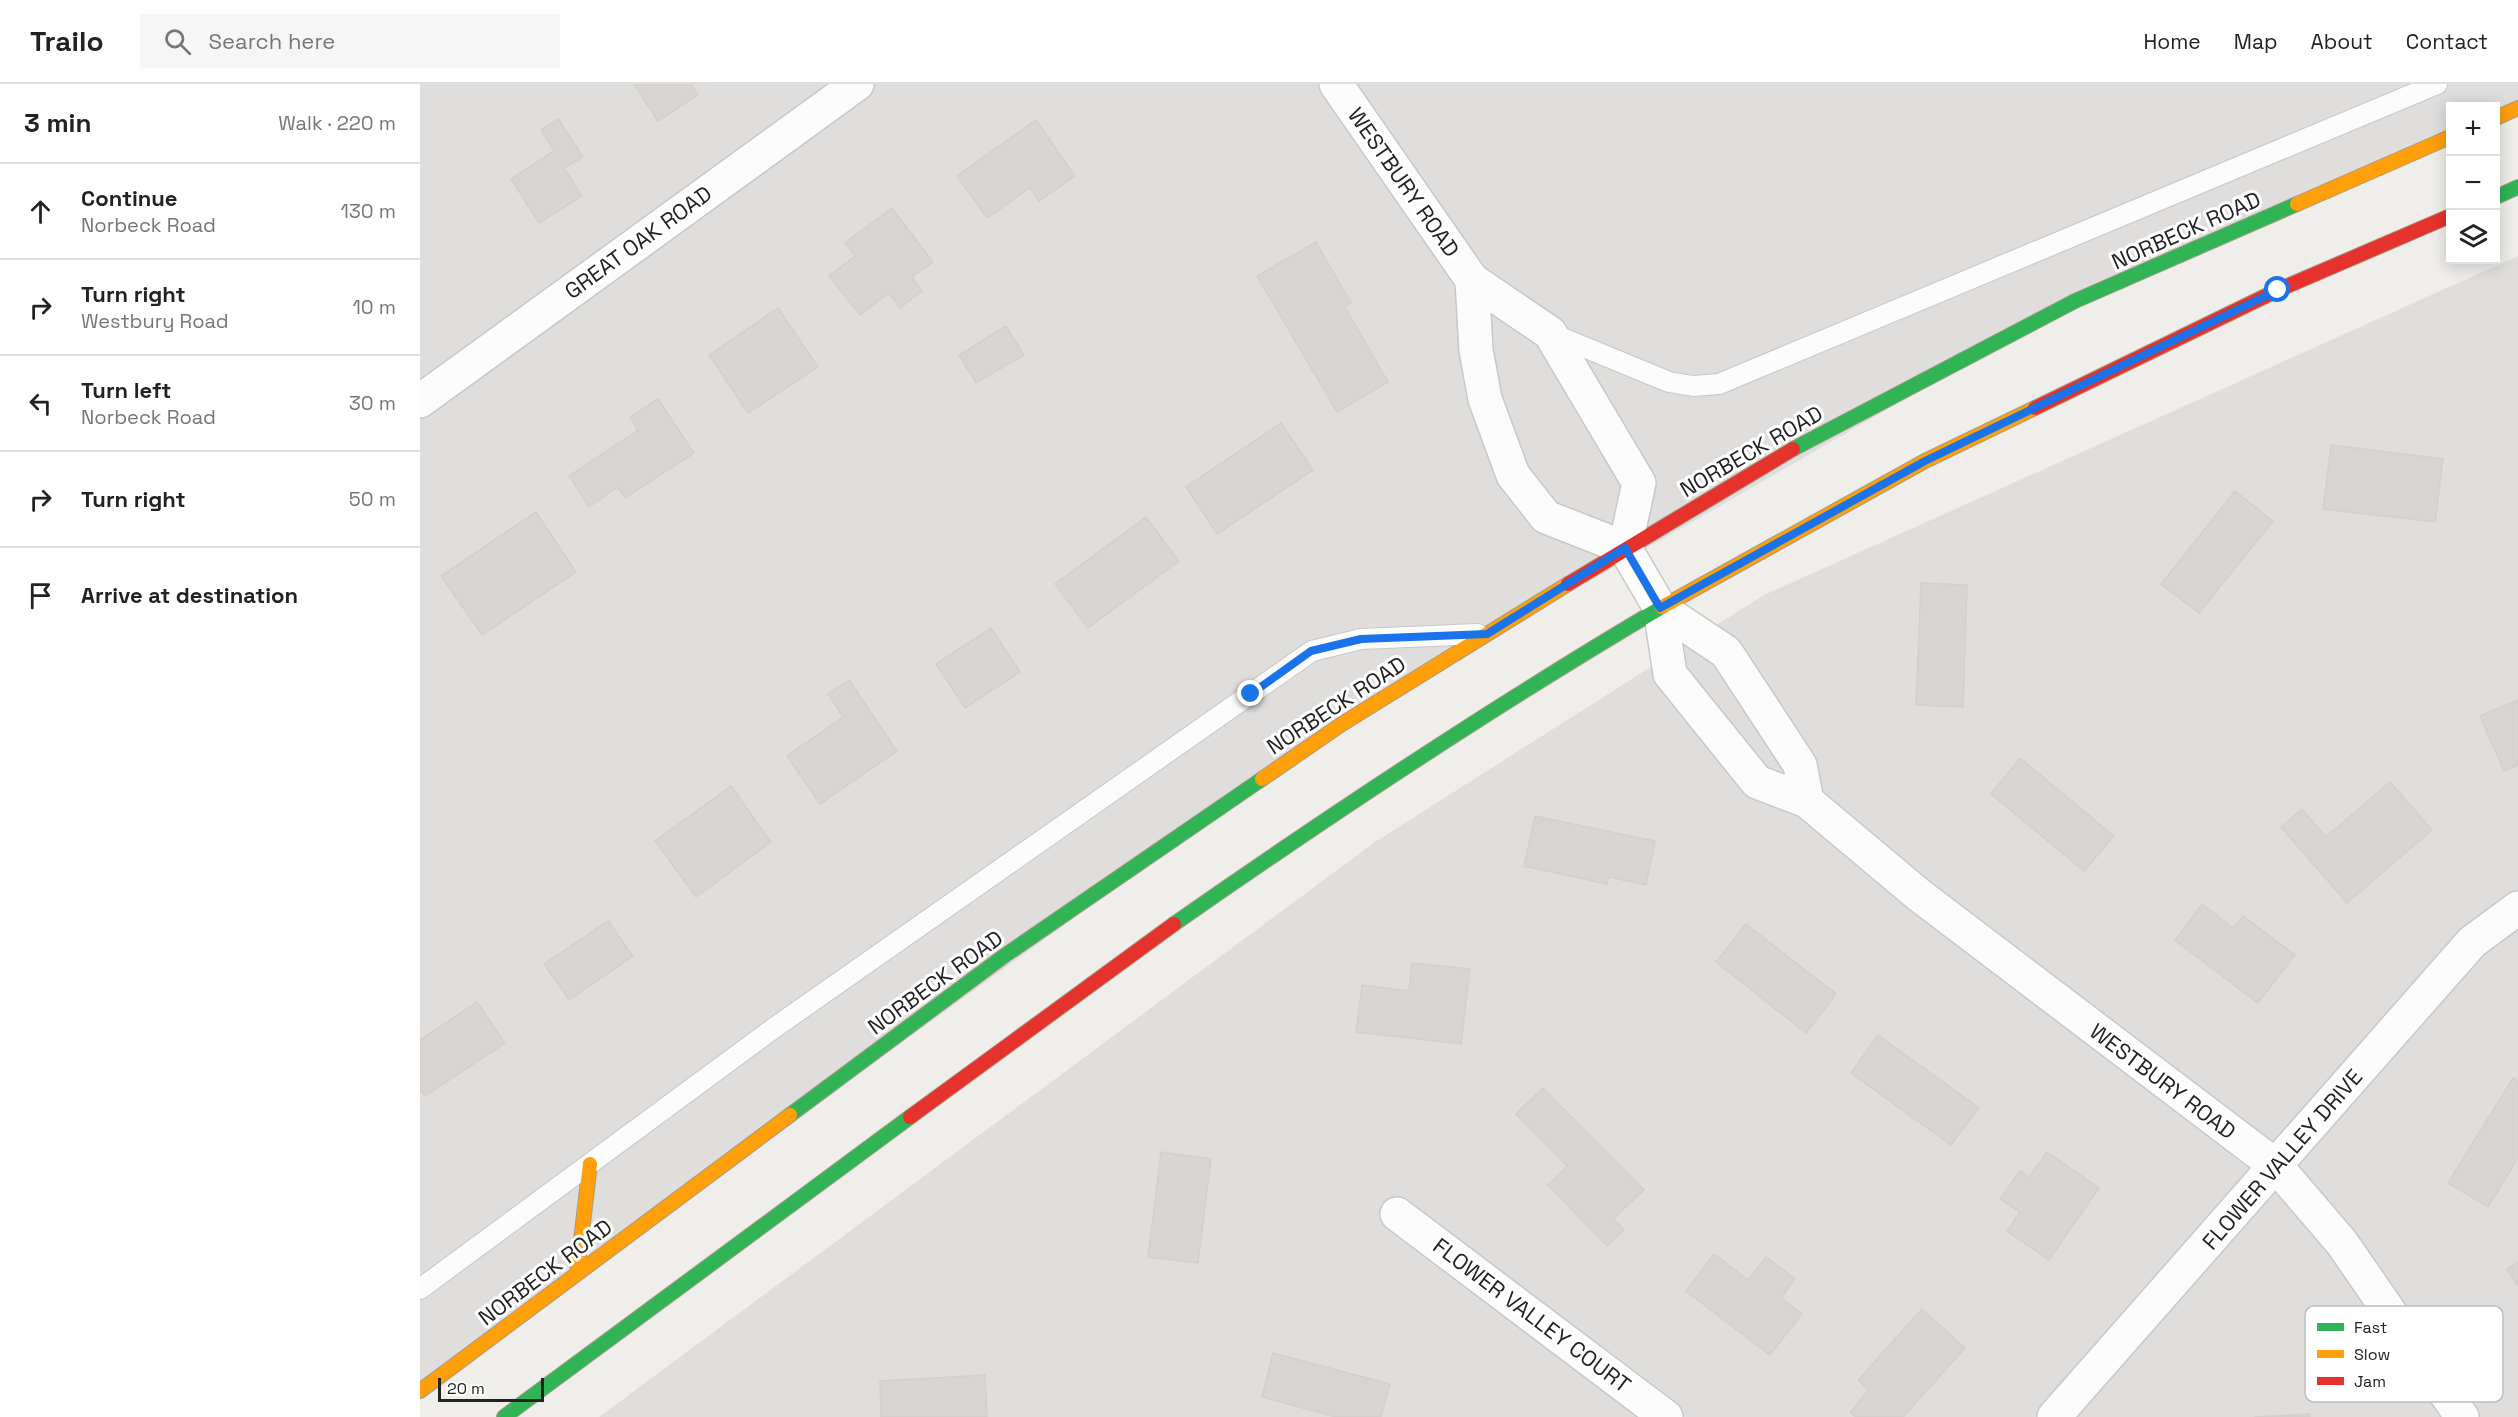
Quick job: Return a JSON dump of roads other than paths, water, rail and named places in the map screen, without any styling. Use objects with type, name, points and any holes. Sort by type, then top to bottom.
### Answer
[{"type":"main road","points":[[2500,116],[2518,108]]},
{"type":"main road","name":"NORBECK ROAD","points":[[420,1391],[1004,956],[1342,724],[1625,548],[1780,456],[2075,301],[2446,139]]},
{"type":"main road","points":[[2500,195],[2518,188]]},
{"type":"main road","points":[[504,1417],[1136,951],[1343,807],[1486,714],[1660,608],[1925,461],[2278,290],[2446,218]]},
{"type":"main road","points":[[577,1274],[590,1164]]},
{"type":"street","name":"GREAT OAK ROAD","points":[[420,401],[857,84]]},
{"type":"street","name":"WESTBURY ROAD","points":[[1336,84],[1472,280],[1550,333],[1639,483],[1625,548]]},
{"type":"street","name":"WESTBURY ROAD","points":[[1472,280],[1476,350],[1485,399],[1514,475],[1546,517],[1625,548],[1660,608],[1670,674],[1757,782],[1807,801],[1919,895],[2276,1166],[2343,1243],[2386,1306]]},
{"type":"street","name":"WESTBURY ROAD","points":[[1660,608],[1726,652],[1800,765],[1807,801]]},
{"type":"street","name":"FLOWER VALLEY DRIVE","points":[[2054,1417],[2472,942],[2518,908]]},
{"type":"street","name":"FLOWER VALLEY COURT","points":[[1397,1214],[1666,1417]]},
{"type":"street","name":"WESTBURY ROAD","points":[[2452,1402],[2462,1417]]},
{"type":"lane","points":[[1550,333],[1669,382],[1693,386],[1719,384],[2437,84]]},
{"type":"lane","points":[[420,1289],[774,1028],[1311,651],[1361,639],[1487,634]]}]
